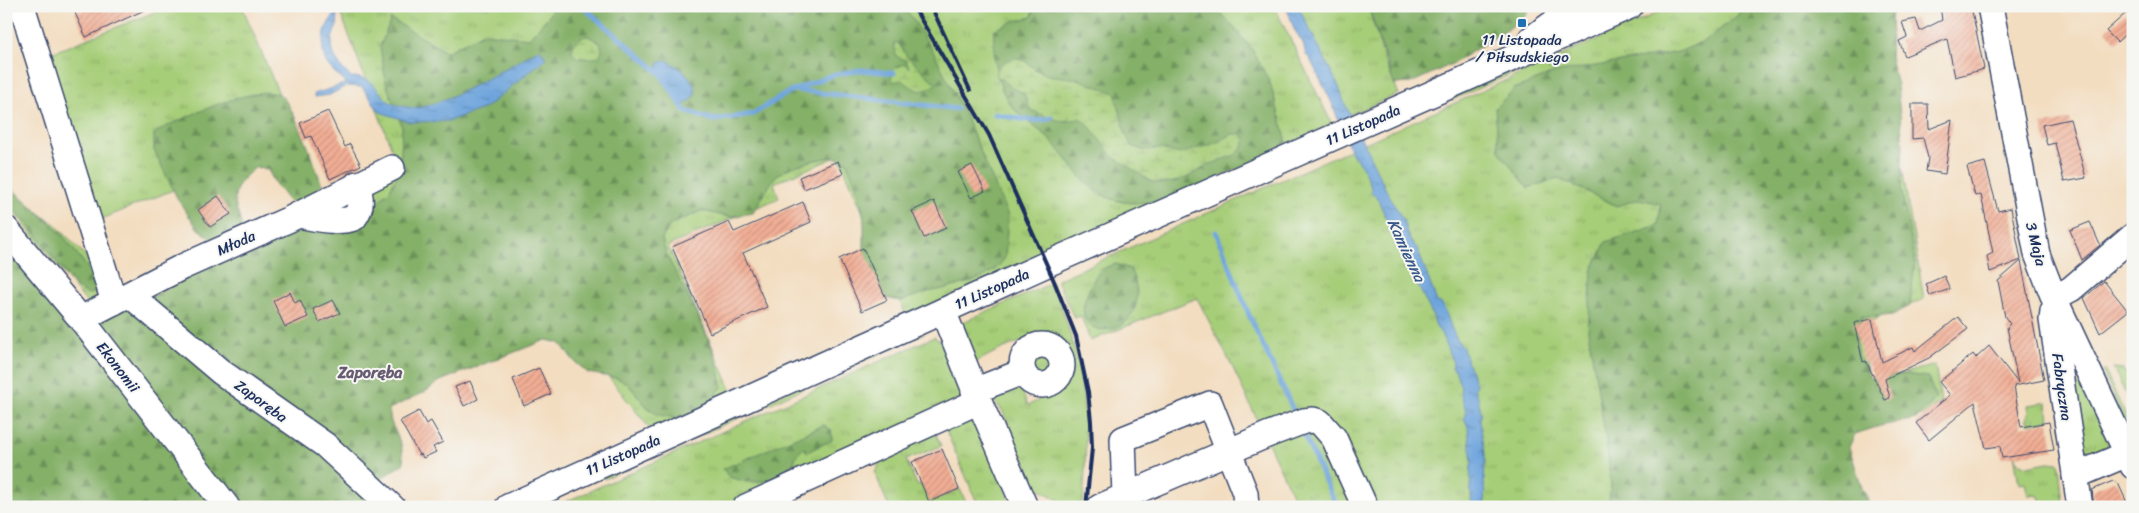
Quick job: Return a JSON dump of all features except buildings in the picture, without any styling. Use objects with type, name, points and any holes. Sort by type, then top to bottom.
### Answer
[{"type":"street","points":[[22,6],[122,298]]},
{"type":"street","name":"11 Listopada","points":[[1478,73],[1577,6]]},
{"type":"street","name":"3 Maja","points":[[1990,6],[2037,254],[2054,298],[2131,460]]},
{"type":"street","name":"11 Listopada","points":[[508,507],[942,311],[1629,7]]},
{"type":"street","name":"Młoda","points":[[80,319],[182,267],[298,215],[392,168]]},
{"type":"street","name":"Ekonomii","points":[[6,229],[80,319],[227,507]]},
{"type":"street","points":[[2054,298],[2071,289],[2133,236]]},
{"type":"street","name":"Zaporęba","points":[[122,298],[325,446],[392,507]]},
{"type":"street","name":"Fabryczna","points":[[2054,298],[2052,320],[2080,507]]},
{"type":"street","points":[[942,311],[976,396],[1025,507]]},
{"type":"street","points":[[746,507],[1022,372]]},
{"type":"street","points":[[1126,502],[1123,439],[1210,404],[1245,493],[1246,507]]},
{"type":"street","points":[[1100,507],[1126,502],[1229,452],[1304,421],[1312,420],[1320,422],[1334,438],[1364,507]]},
{"type":"street","points":[[2075,476],[2131,460]]},
{"type":"green space","points":[[170,6],[242,6],[298,139],[92,223],[46,55]]},
{"type":"green space","points":[[338,6],[1274,6],[1332,124],[907,318],[839,156],[774,183],[779,198],[668,246],[734,396],[658,439],[539,289],[406,345],[300,220],[400,171]]},
{"type":"green space","points":[[554,6],[899,6],[911,16],[934,53],[965,115],[1008,216],[1005,258],[997,268],[982,278],[953,287],[927,292],[901,301],[885,298],[864,258],[864,220],[859,193],[846,161],[832,157],[811,161],[789,168],[777,175],[753,213],[730,217],[701,211],[670,225],[662,239],[669,259],[711,345],[720,373],[722,387],[702,413],[688,418],[674,418],[656,414],[646,406],[627,383],[616,378],[588,373],[574,361],[560,343],[546,340],[440,381],[425,392],[389,409],[391,422],[401,444],[404,463],[368,487],[388,507],[6,507],[6,231],[79,320],[151,296],[278,231],[298,230],[319,234],[355,225],[390,190],[397,174],[401,153],[402,127],[386,83],[380,47],[391,19],[446,52],[483,33],[529,38],[548,17]]},
{"type":"green space","points":[[1034,6],[1215,6],[1252,49],[1270,83],[1287,142],[1263,157],[1238,169],[1192,190],[1161,200],[1131,203],[1101,194],[1086,183],[1049,139],[1014,109],[999,82],[995,61],[994,30],[1014,21],[1032,17]]},
{"type":"green space","points":[[1295,6],[1368,6],[1385,62],[1399,94],[1348,115]]},
{"type":"green space","points":[[1368,6],[1531,6],[1526,15],[1514,25],[1454,63],[1411,83],[1394,84]]},
{"type":"green space","points":[[1673,6],[1875,6],[1924,299],[1856,327],[1870,382],[1935,365],[1941,402],[1922,416],[1910,413],[1841,438],[1848,475],[1865,492],[1870,507],[1298,507],[1232,366],[1197,298],[1090,341],[1081,316],[1074,318],[1057,280]]},
{"type":"green space","points":[[1743,6],[1892,6],[1890,57],[1897,86],[1903,143],[1901,188],[1915,261],[1910,306],[1892,315],[1861,318],[1856,343],[1859,356],[1871,378],[1904,374],[1928,377],[1936,399],[1916,419],[1880,426],[1855,434],[1849,447],[1868,507],[1608,507],[1611,486],[1607,446],[1588,331],[1592,271],[1606,242],[1658,225],[1661,204],[1639,199],[1617,206],[1558,178],[1528,188],[1499,151],[1495,108],[1514,89],[1554,73],[1679,52],[1706,40],[1737,16]]},
{"type":"green space","points":[[1620,22],[1621,26],[1452,100],[1450,96]]},
{"type":"green space","points":[[588,36],[600,43],[602,50],[599,57],[577,58],[572,52],[574,45],[579,39]]},
{"type":"green space","points":[[894,42],[899,44],[906,55],[936,84],[926,90],[918,90],[902,80],[893,82],[891,79],[895,68],[905,64],[909,68],[906,61],[896,56]]},
{"type":"green space","points":[[1016,58],[1025,61],[1034,69],[1047,75],[1077,79],[1115,93],[1125,132],[1131,146],[1143,150],[1160,149],[1180,154],[1216,143],[1233,134],[1240,134],[1245,137],[1243,147],[1235,155],[1208,165],[1186,178],[1174,182],[1154,183],[1112,156],[1087,123],[1079,118],[1061,121],[1030,110],[1024,93],[1012,88],[1005,81],[997,77],[999,66],[1008,60]]},
{"type":"green space","points":[[267,92],[279,94],[291,110],[298,123],[323,189],[292,205],[276,185],[268,170],[256,167],[244,178],[236,192],[235,203],[241,231],[231,239],[212,239],[198,229],[178,200],[154,150],[154,134],[164,127],[214,106],[239,97]]},
{"type":"green space","points":[[6,183],[60,232],[96,278],[97,292],[88,294],[76,287],[24,219],[6,204]]},
{"type":"green space","points":[[6,189],[56,225],[106,277],[94,312],[22,222],[6,206]]},
{"type":"green space","points":[[1116,264],[1130,269],[1137,292],[1134,310],[1125,322],[1112,329],[1098,329],[1088,323],[1083,311],[1088,292],[1093,281],[1101,271]]},
{"type":"green space","points":[[1052,283],[1071,338],[1082,389],[1086,442],[1083,500],[1079,507],[1068,506],[1036,487],[1002,410],[988,396],[1018,383],[1028,405],[1038,401],[1039,394],[1049,391],[1065,380],[1068,361],[1063,351],[1054,343],[1043,340],[1031,340],[1005,348],[972,364],[961,330],[963,322]]},
{"type":"green space","points":[[913,333],[925,333],[604,479],[602,477]]},
{"type":"green space","points":[[934,337],[948,346],[964,397],[736,507],[554,507]]},
{"type":"green space","points":[[1043,353],[1052,357],[1056,366],[1052,375],[1043,379],[1034,375],[1030,366],[1034,357]]},
{"type":"green space","points":[[2113,368],[2122,369],[2133,382],[2133,409]]},
{"type":"green space","points":[[2104,369],[2133,431],[2133,441],[2103,373]]},
{"type":"green space","points":[[2075,385],[2083,386],[2109,441],[2104,452],[2094,456],[2084,452],[2073,387]]},
{"type":"green space","points":[[2047,402],[2049,420],[2029,424],[2026,419],[2029,414],[2028,405]]},
{"type":"green space","points":[[971,416],[976,421],[1010,499],[1006,507],[979,507],[947,433],[947,428]]},
{"type":"green space","points":[[824,425],[831,430],[832,440],[807,452],[805,448],[799,452],[793,468],[774,480],[747,482],[729,477],[723,469]]},
{"type":"green space","points":[[2010,430],[2017,461],[2027,466],[2048,462],[2059,463],[2063,505],[2050,507],[2041,503],[2039,496],[2028,495],[2025,483],[2019,484]]},
{"type":"green space","points":[[936,434],[941,446],[906,460],[917,485],[921,484],[929,502],[960,489],[968,507],[889,507],[875,473],[886,449]]},
{"type":"water","name":"Kamienna","points":[[1284,6],[1298,6],[1339,87],[1344,102],[1386,190],[1403,220],[1409,239],[1417,248],[1437,302],[1442,304],[1454,333],[1464,349],[1476,385],[1474,388],[1482,416],[1480,416],[1485,457],[1485,507],[1472,507],[1470,477],[1472,462],[1468,427],[1464,417],[1466,412],[1460,391],[1461,388],[1455,370],[1452,368],[1453,363],[1441,333],[1436,327],[1433,316],[1409,267],[1409,262],[1396,241],[1377,197],[1371,192],[1371,187],[1362,166],[1351,152],[1331,101],[1310,59],[1306,55],[1303,43],[1294,29]]},
{"type":"water","points":[[336,14],[338,22],[332,46],[340,66],[351,77],[367,80],[389,101],[401,106],[413,108],[440,101],[477,84],[540,49],[546,58],[485,108],[448,121],[410,122],[380,112],[362,87],[346,86],[330,95],[315,97],[314,94],[344,84],[345,82],[328,65],[323,50],[324,36],[328,23]]},
{"type":"water","points":[[668,61],[688,76],[695,88],[694,95],[682,105],[656,70],[660,62]]},
{"type":"waterway","points":[[582,6],[660,73],[685,111],[714,120],[753,114],[789,92],[832,75],[861,70],[894,73]]},
{"type":"waterway","points":[[796,90],[957,109]]},
{"type":"waterway","points":[[994,114],[1032,120],[1051,117]]},
{"type":"waterway","points":[[1216,232],[1249,315],[1294,412]]},
{"type":"waterway","points":[[1305,437],[1337,507]]},
{"type":"railway","points":[[913,6],[989,135],[1054,281],[1076,336],[1088,392],[1091,422],[1092,448],[1086,507]]},
{"type":"railway","points":[[931,6],[970,90]]},
{"type":"place","name":"11 Listopada / Piłsudskiego","points":[[1522,23]]},
{"type":"district","name":"Zaporęba","points":[[370,372]]}]
